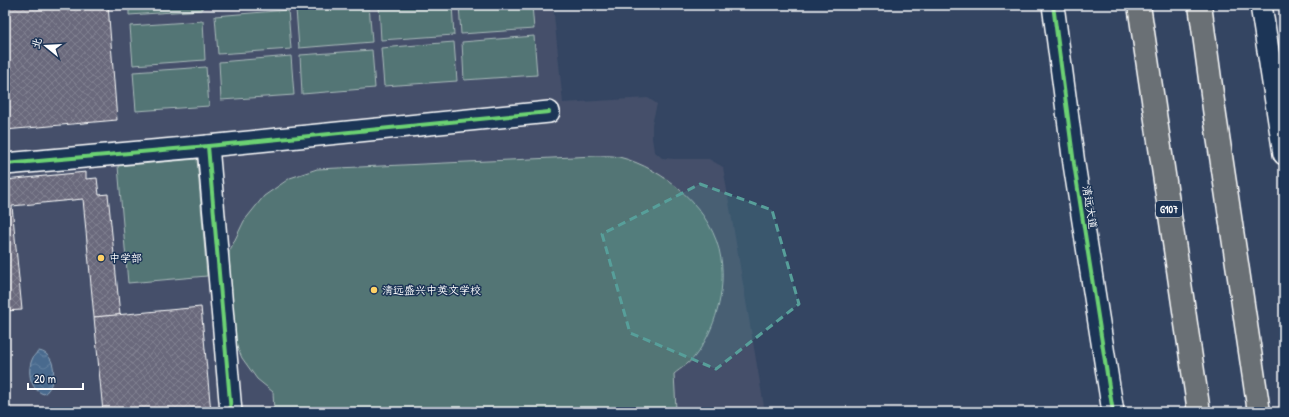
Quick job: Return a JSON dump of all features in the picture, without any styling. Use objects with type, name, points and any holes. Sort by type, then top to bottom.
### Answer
[{"type":"highway","name":"G107","points":[[1139,5],[1199,412]]},
{"type":"highway","points":[[1200,5],[1214,116],[1259,412]]},
{"type":"street","name":"清远大道","points":[[1053,5],[1074,164],[1113,412]]},
{"type":"street","points":[[1261,5],[1284,154]]},
{"type":"street","points":[[5,164],[208,146],[549,112]]},
{"type":"street","points":[[208,146],[231,412]]},
{"type":"highlighted area","points":[[700,184],[772,210],[799,304],[716,369],[630,333],[602,234]]},
{"type":"shaded area","name":"清远盛兴中英文学校","points":[[5,5],[553,5],[563,103],[648,98],[657,104],[652,124],[654,151],[662,158],[709,159],[723,167],[765,412],[5,412]]},
{"type":"green space","points":[[129,5],[202,5],[202,10],[129,15]]},
{"type":"green space","points":[[369,5],[372,42],[299,48],[296,9]]},
{"type":"green space","points":[[379,5],[452,5],[454,35],[381,40]]},
{"type":"green space","points":[[459,5],[532,5],[534,29],[461,34]]},
{"type":"green space","points":[[288,10],[291,49],[218,54],[215,16]]},
{"type":"green space","points":[[203,21],[205,60],[133,65],[130,26]]},
{"type":"green space","points":[[534,36],[537,75],[464,80],[462,42]]},
{"type":"green space","points":[[454,42],[457,81],[384,86],[381,48]]},
{"type":"green space","points":[[372,50],[375,88],[302,94],[300,55]]},
{"type":"green space","points":[[291,56],[294,95],[221,100],[219,62]]},
{"type":"green space","points":[[206,67],[209,106],[136,111],[133,72]]},
{"type":"green space","points":[[595,156],[619,157],[653,171],[669,181],[698,208],[716,241],[721,259],[722,271],[722,284],[717,310],[708,335],[702,346],[691,361],[674,374],[676,409],[597,412],[274,412],[273,392],[257,379],[242,358],[230,332],[225,293],[229,252],[244,221],[264,196],[290,178],[317,169]]},
{"type":"green space","points":[[197,159],[207,276],[128,283],[118,166]]},
{"type":"water","points":[[39,351],[45,353],[50,358],[54,370],[51,384],[44,394],[34,387],[30,374],[31,361],[34,355]]},
{"type":"building","points":[[5,5],[108,5],[117,120],[5,130]]},
{"type":"building","name":"中学部","points":[[86,172],[86,179],[97,178],[99,195],[108,194],[120,315],[94,317],[83,199],[12,206],[22,310],[5,311],[5,180]]},
{"type":"building","points":[[201,307],[211,412],[103,412],[94,317]]},
{"type":"cycle path","points":[[1053,5],[1074,164],[1113,412]]},
{"type":"cycle path","points":[[5,164],[208,146],[549,112]]},
{"type":"cycle path","points":[[208,146],[231,412]]},
{"type":"place","name":"中学部","points":[[101,258]]},
{"type":"place","name":"清远盛兴中英文学校","points":[[374,290]]}]
